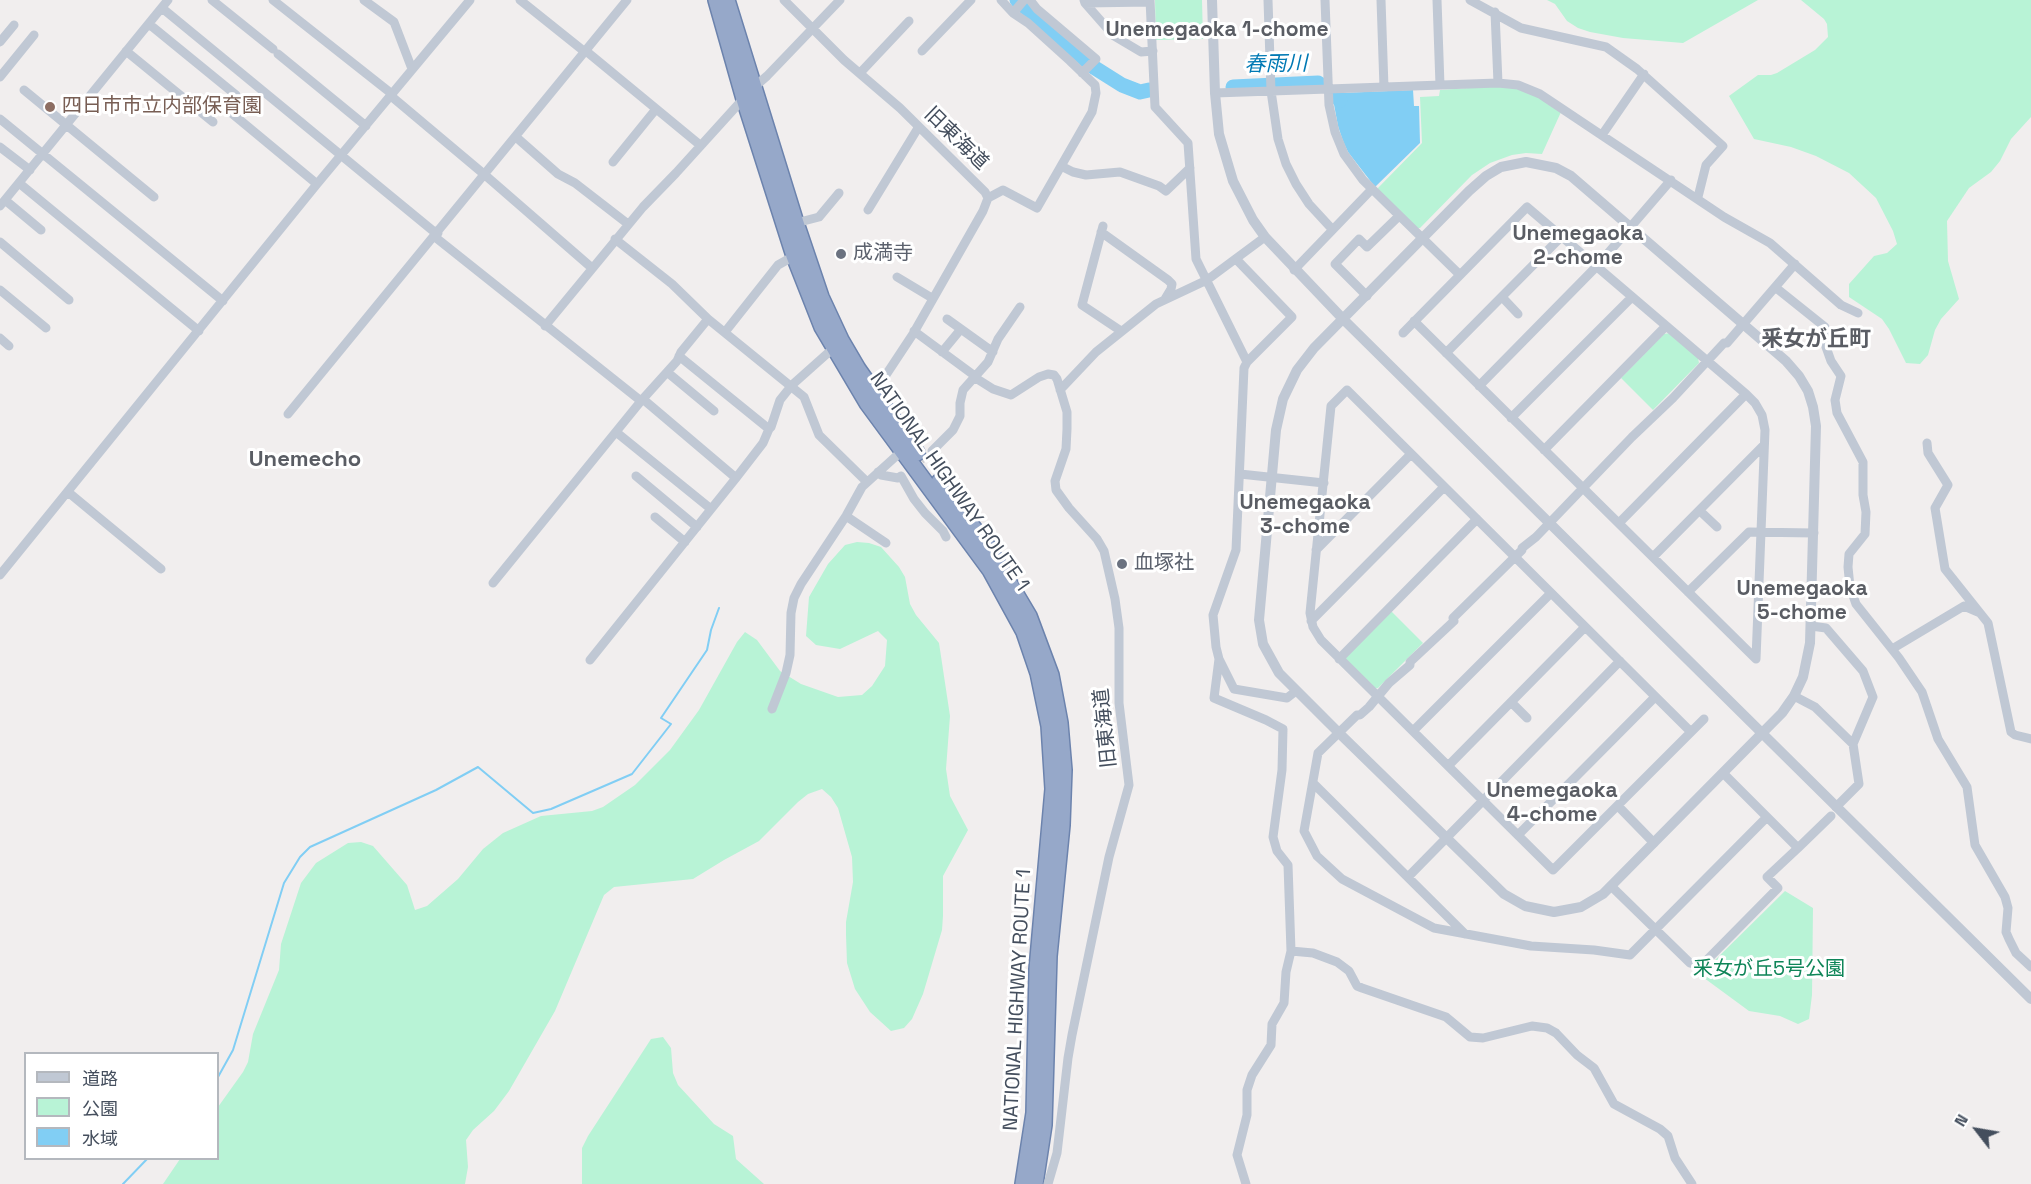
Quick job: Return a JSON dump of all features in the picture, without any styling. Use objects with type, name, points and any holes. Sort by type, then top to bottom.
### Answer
[{"type":"highway","name":"NATIONAL HIGHWAY ROUTE 1","points":[[716,0],[837,344],[874,393],[906,447],[1000,587],[1024,632],[1045,698],[1052,748],[1052,797],[1037,969],[1034,1113],[1023,1184]]},
{"type":"highway","name":"NATIONAL HIGHWAY ROUTE 1","points":[[727,0],[749,94],[794,256],[812,303],[837,344],[867,403],[988,547],[1012,585],[1037,634],[1056,696],[1063,748],[1063,796],[1048,968],[1044,1125],[1035,1184]]},
{"type":"street","points":[[212,0],[366,126]]},
{"type":"street","points":[[273,0],[391,95],[592,268]]},
{"type":"street","points":[[363,0],[394,22],[412,69]]},
{"type":"street","points":[[0,575],[317,184],[470,0]]},
{"type":"street","points":[[520,0],[700,146]]},
{"type":"street","points":[[288,414],[437,235],[627,0]]},
{"type":"street","name":"旧東海道","points":[[784,0],[985,192],[988,198],[983,211],[914,331],[874,393]]},
{"type":"street","points":[[545,326],[628,224],[840,0]]},
{"type":"street","points":[[922,51],[971,0]]},
{"type":"street","points":[[988,198],[1003,190],[1037,208],[1092,112],[1096,93],[1095,86],[1083,72],[1001,0]]},
{"type":"street","points":[[1014,11],[1024,0]]},
{"type":"street","points":[[1030,0],[1046,17],[1096,59],[1083,72]]},
{"type":"street","points":[[1212,0],[1217,124],[1227,166],[1243,202],[1265,237],[1343,319],[1762,733],[1833,812],[2031,999]]},
{"type":"street","points":[[1268,0],[1274,126],[1286,164],[1309,204],[1332,229]]},
{"type":"street","points":[[1325,0],[1330,114],[1338,142],[1350,163],[1372,189],[1460,275]]},
{"type":"street","points":[[1381,0],[1384,87]]},
{"type":"street","points":[[1437,0],[1440,85]]},
{"type":"street","points":[[1470,0],[1521,28],[1606,47],[1644,74],[1723,146],[1706,165],[1698,197]]},
{"type":"street","points":[[1085,2],[1150,1],[1155,107],[1188,143],[1196,260],[1247,362]]},
{"type":"street","points":[[1085,2],[1114,36],[1141,52],[1153,51]]},
{"type":"street","points":[[41,230],[3,199],[30,171],[165,4],[545,326],[736,478]]},
{"type":"street","points":[[1495,12],[1498,82]]},
{"type":"street","points":[[860,74],[909,21]]},
{"type":"street","points":[[149,24],[236,95]]},
{"type":"street","points":[[0,42],[14,25]]},
{"type":"street","points":[[0,77],[34,35]]},
{"type":"street","points":[[126,51],[213,122]]},
{"type":"street","points":[[1602,135],[1644,74]]},
{"type":"street","points":[[1215,93],[1271,87],[1328,89],[1498,82],[1531,89],[1698,197],[1724,217],[1770,243],[1841,305],[1858,314]]},
{"type":"street","points":[[24,90],[154,197]]},
{"type":"street","points":[[613,162],[656,109]]},
{"type":"street","points":[[229,111],[317,184]]},
{"type":"street","points":[[0,119],[223,301]]},
{"type":"street","points":[[868,210],[918,128]]},
{"type":"street","points":[[516,137],[558,174],[575,183],[628,224]]},
{"type":"street","points":[[0,147],[30,171]]},
{"type":"street","points":[[1526,162],[1564,171],[1793,368],[1810,398],[1816,426],[1814,533],[1811,626],[1808,660],[1803,677],[1782,713],[1611,886],[1596,899],[1569,910],[1554,912],[1525,906],[1494,887],[1296,691],[1279,673],[1263,644],[1259,620],[1276,430],[1283,399],[1297,370],[1309,354],[1423,238],[1486,176],[1501,167],[1526,162]]},
{"type":"street","points":[[1061,166],[1086,175],[1120,172],[1159,186],[1166,191],[1190,168]]},
{"type":"street","points":[[1479,386],[1597,266],[1671,180]]},
{"type":"street","points":[[20,183],[199,331]]},
{"type":"street","points":[[1294,270],[1372,189]]},
{"type":"street","points":[[796,223],[819,218],[839,193]]},
{"type":"street","points":[[1402,333],[1527,207],[1746,394],[1762,415],[1765,430],[1756,659],[1414,321]]},
{"type":"street","points":[[1366,296],[1335,264],[1359,239],[1367,247],[1399,216]]},
{"type":"street","points":[[1121,331],[1082,306],[1102,229],[1172,284],[1165,299]]},
{"type":"street","points":[[1060,390],[1096,352],[1121,331],[1165,299],[1206,280],[1265,237]]},
{"type":"street","points":[[1446,353],[1561,237]]},
{"type":"street","points":[[615,239],[672,284],[708,319],[792,385],[807,402],[810,416],[819,435],[867,482]]},
{"type":"street","points":[[0,242],[69,300]]},
{"type":"street","points":[[725,332],[778,266],[794,256]]},
{"type":"street","points":[[1236,259],[1292,317],[1247,362],[1244,368],[1236,550],[1213,615],[1216,647],[1219,659],[1234,689],[1287,698],[1296,691]]},
{"type":"street","points":[[1767,817],[1630,955],[1594,950],[1542,948],[1434,928],[1342,879],[1317,856],[1304,831],[1318,753],[1340,734],[1724,343],[1736,334],[1795,264]]},
{"type":"street","points":[[897,277],[932,298]]},
{"type":"street","points":[[1775,287],[1825,327],[1826,347],[1840,376],[1835,400],[1837,413],[1863,462],[1865,534],[1850,555],[1848,567],[1850,587],[1856,604],[1892,649],[1922,692],[1938,739],[1967,787],[1976,845],[2005,897],[2008,908],[2006,932],[2013,948],[2031,967]]},
{"type":"street","points":[[0,290],[46,328]]},
{"type":"street","points":[[1502,297],[1518,314]]},
{"type":"street","points":[[1512,418],[1632,297]]},
{"type":"street","points":[[932,451],[950,434],[959,419],[963,390],[988,362],[998,339],[1020,307]]},
{"type":"street","points":[[493,582],[667,372],[708,319]]},
{"type":"street","points":[[947,319],[993,352]]},
{"type":"street","points":[[1544,450],[1666,326]]},
{"type":"street","points":[[942,352],[961,328]]},
{"type":"street","points":[[914,331],[993,389],[1011,395],[1034,379],[1048,374],[1054,375],[1057,379],[1060,390]]},
{"type":"street","points":[[0,338],[9,346]]},
{"type":"street","points":[[590,660],[763,443],[780,400],[792,385],[837,344]]},
{"type":"street","points":[[679,356],[769,429]]},
{"type":"street","points":[[667,372],[714,411]]},
{"type":"street","name":"旧東海道","points":[[1048,1184],[1057,1153],[1070,1046],[1109,857],[1129,785],[1119,703],[1119,628],[1106,558],[1097,539],[1056,490],[1055,481],[1066,449],[1067,429],[1067,412],[1060,390]]},
{"type":"street","points":[[1691,732],[1347,390],[1331,406],[1311,621],[1321,640],[1339,659],[1553,870],[1618,806],[1704,719]]},
{"type":"street","points":[[1619,523],[1746,394]]},
{"type":"street","points":[[616,432],[711,509]]},
{"type":"street","points":[[1927,442],[1928,453],[1948,484],[1935,508],[1945,569],[1988,623],[2011,732],[2031,739]]},
{"type":"street","points":[[1653,557],[1764,445]]},
{"type":"street","points":[[772,709],[786,673],[790,655],[791,613],[794,598],[818,556],[867,482],[906,447]]},
{"type":"street","points":[[1316,549],[1411,454]]},
{"type":"street","points":[[878,472],[881,475],[898,478],[904,473],[914,499],[946,537]]},
{"type":"street","points":[[1240,474],[1324,483]]},
{"type":"street","points":[[636,476],[697,527]]},
{"type":"street","points":[[1311,621],[1444,487]]},
{"type":"street","points":[[68,492],[161,569]]},
{"type":"street","points":[[1700,511],[1716,527]]},
{"type":"street","points":[[846,516],[886,543]]},
{"type":"street","points":[[655,517],[685,542]]},
{"type":"street","points":[[1339,659],[1477,519]]},
{"type":"street","points":[[1688,592],[1749,531],[1814,533]]},
{"type":"street","points":[[1413,732],[1551,593]]},
{"type":"street","points":[[1892,649],[1964,606],[1981,613]]},
{"type":"street","points":[[1611,886],[1690,963],[1702,965],[1778,888],[1767,877],[1859,784],[1853,744],[1873,697],[1863,671],[1826,628],[1811,626]]},
{"type":"street","points":[[1448,766],[1585,627]]},
{"type":"street","points":[[1219,659],[1214,698],[1283,729],[1282,770],[1273,837],[1277,851],[1288,865],[1291,951],[1286,972],[1284,1003],[1272,1024],[1271,1045],[1252,1075],[1247,1090],[1247,1115],[1237,1155],[1246,1184]]},
{"type":"street","points":[[1408,877],[1620,661]]},
{"type":"street","points":[[1794,696],[1815,706],[1853,744]]},
{"type":"street","points":[[1518,835],[1655,697]]},
{"type":"street","points":[[1511,702],[1527,718]]},
{"type":"street","points":[[1723,773],[1798,848]]},
{"type":"street","points":[[1313,783],[1465,934]]},
{"type":"street","points":[[1618,806],[1654,843]]},
{"type":"street","points":[[1291,951],[1322,956],[1337,962],[1349,971],[1357,986],[1446,1017],[1470,1037],[1483,1038],[1532,1026],[1547,1028],[1556,1033],[1577,1055],[1594,1068],[1614,1104],[1660,1129],[1668,1136],[1675,1158],[1692,1184]]},
{"type":"green space","points":[[1155,0],[1202,0],[1203,39],[1156,40]]},
{"type":"green space","points":[[1547,0],[1758,0],[1683,43],[1623,38],[1590,32],[1567,21],[1555,4]]},
{"type":"green space","points":[[1801,0],[2031,0],[2031,117],[2011,139],[2000,161],[1991,172],[1969,188],[1947,221],[1948,261],[1959,299],[1941,319],[1935,330],[1928,355],[1920,364],[1906,363],[1882,319],[1849,297],[1849,284],[1874,256],[1887,253],[1897,244],[1876,198],[1849,173],[1816,156],[1791,147],[1754,139],[1729,96],[1758,75],[1777,73],[1815,50],[1828,37],[1827,24],[1824,19]]},
{"type":"green space","points":[[1496,86],[1516,88],[1533,94],[1561,112],[1542,154],[1512,155],[1490,163],[1472,175],[1420,228],[1417,228],[1377,189],[1422,143],[1420,97],[1439,96],[1440,90]]},
{"type":"green space","points":[[1670,333],[1698,358],[1699,363],[1653,410],[1621,378],[1664,334]]},
{"type":"green space","points":[[857,542],[881,547],[905,577],[910,604],[916,615],[939,643],[950,716],[946,769],[950,796],[968,830],[943,876],[942,930],[923,994],[912,1019],[904,1028],[891,1031],[870,1012],[855,989],[847,963],[846,935],[853,882],[852,857],[838,808],[822,789],[808,794],[798,802],[759,841],[693,879],[614,887],[604,895],[555,1011],[509,1091],[494,1111],[473,1130],[466,1140],[468,1167],[465,1184],[163,1184],[179,1160],[219,1160],[219,1106],[248,1062],[253,1034],[279,970],[281,944],[301,883],[316,863],[348,843],[361,842],[373,846],[407,885],[415,910],[427,906],[458,879],[483,849],[503,833],[541,816],[592,811],[603,807],[635,785],[670,750],[699,710],[737,642],[745,632],[757,640],[780,671],[801,684],[838,697],[862,695],[872,686],[885,666],[887,640],[878,631],[840,649],[816,645],[806,636],[809,597],[828,564],[845,545]]},
{"type":"green space","points":[[1391,611],[1423,643],[1378,688],[1373,689],[1346,661],[1346,656]]},
{"type":"green space","name":"釆女が丘5号公園","points":[[1785,891],[1813,908],[1812,995],[1809,1019],[1798,1024],[1780,1016],[1749,1011],[1700,975]]},
{"type":"green space","points":[[663,1037],[671,1048],[673,1073],[678,1085],[714,1124],[733,1136],[736,1159],[764,1184],[582,1184],[582,1148],[588,1136],[651,1039]]},
{"type":"water","points":[[1413,90],[1414,106],[1419,106],[1420,143],[1375,187],[1348,152],[1338,126],[1333,99],[1338,98],[1340,93]]},
{"type":"waterway","name":"春雨川","points":[[1017,0],[1095,68],[1122,85],[1140,92],[1149,90]]},
{"type":"waterway","name":"春雨川","points":[[1233,87],[1318,83],[1321,85]]},
{"type":"waterway","name":"春雨川","points":[[1335,96],[1340,100]]},
{"type":"waterway","points":[[219,1075],[233,1050],[284,883],[300,857],[310,847],[436,790],[478,767],[533,813],[551,809],[632,774],[671,724],[661,718],[707,650],[719,608]]},
{"type":"waterway","points":[[123,1184],[146,1160]]},
{"type":"tunnel","points":[[910,468],[932,451]]},
{"type":"place","name":"四日市市立内部保育園","points":[[50,107]]},
{"type":"place","name":"成満寺","points":[[841,254]]},
{"type":"place","name":"血塚社","points":[[1122,564]]},
{"type":"district","name":"Unemegaoka 1-chome","points":[[1217,30]]},
{"type":"district","name":"Unemegaoka 2-chome","points":[[1578,246]]},
{"type":"district","name":"釆女が丘町","points":[[1816,340]]},
{"type":"district","name":"Unemecho","points":[[305,460]]},
{"type":"district","name":"Unemegaoka 3-chome","points":[[1305,515]]},
{"type":"district","name":"Unemegaoka 5-chome","points":[[1802,601]]},
{"type":"district","name":"Unemegaoka 4-chome","points":[[1552,803]]}]
